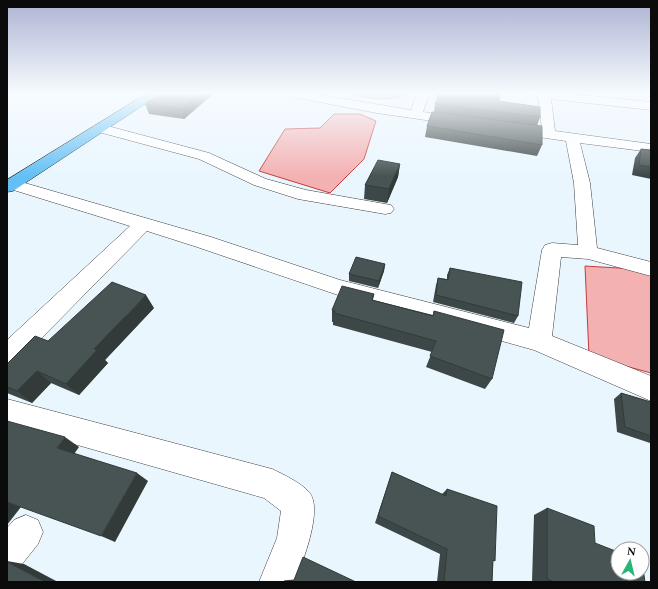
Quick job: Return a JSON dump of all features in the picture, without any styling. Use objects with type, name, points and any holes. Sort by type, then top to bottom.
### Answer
[{"type":"main road","points":[[9,186],[110,121]]},
{"type":"street","points":[[460,121],[470,123]]},
{"type":"street","points":[[547,121],[549,134]]},
{"type":"street","points":[[502,127],[651,148]]},
{"type":"street","points":[[100,128],[204,156],[260,182],[304,195],[385,209]]},
{"type":"street","points":[[572,137],[582,183],[588,252]]},
{"type":"street","points":[[9,186],[204,242],[338,287],[540,341],[651,389]]},
{"type":"street","points":[[7,356],[143,224]]},
{"type":"street","points":[[540,341],[552,250],[588,252],[651,269]]},
{"type":"street","points":[[7,412],[272,485],[298,504],[294,538],[277,582]]},
{"type":"shaded area","points":[[327,121],[376,121],[364,159],[330,193],[259,171],[285,129],[320,128]]},
{"type":"shaded area","points":[[585,266],[651,270],[651,373],[589,356]]},
{"type":"building","points":[[429,121],[507,121],[542,126],[542,145],[427,126]]},
{"type":"building","points":[[641,149],[651,150],[651,167],[639,165]]},
{"type":"building","points":[[378,160],[400,164],[389,189],[365,185]]},
{"type":"building","points":[[356,257],[385,264],[379,281],[349,274]]},
{"type":"building","points":[[450,268],[522,282],[518,316],[436,295],[438,278],[448,280]]},
{"type":"building","points":[[112,282],[146,295],[94,349],[97,350],[66,384],[37,371],[17,391],[7,387],[7,364],[35,336],[48,341]]},
{"type":"building","points":[[342,286],[374,294],[372,300],[433,316],[434,311],[504,330],[492,379],[430,356],[436,341],[334,313],[335,311],[332,310]]},
{"type":"building","points":[[621,393],[651,402],[651,436],[625,427]]},
{"type":"building","points":[[7,421],[65,437],[57,448],[137,473],[101,536],[7,502]]},
{"type":"building","points":[[392,472],[446,496],[447,489],[497,506],[495,561],[493,560],[492,582],[444,582],[447,549],[378,516]]},
{"type":"building","points":[[547,508],[594,526],[595,543],[610,549],[610,581],[645,582],[554,582],[547,579]]},
{"type":"building","points":[[303,557],[356,582],[284,582],[294,580]]},
{"type":"building","points":[[7,562],[45,582],[7,582]]}]
